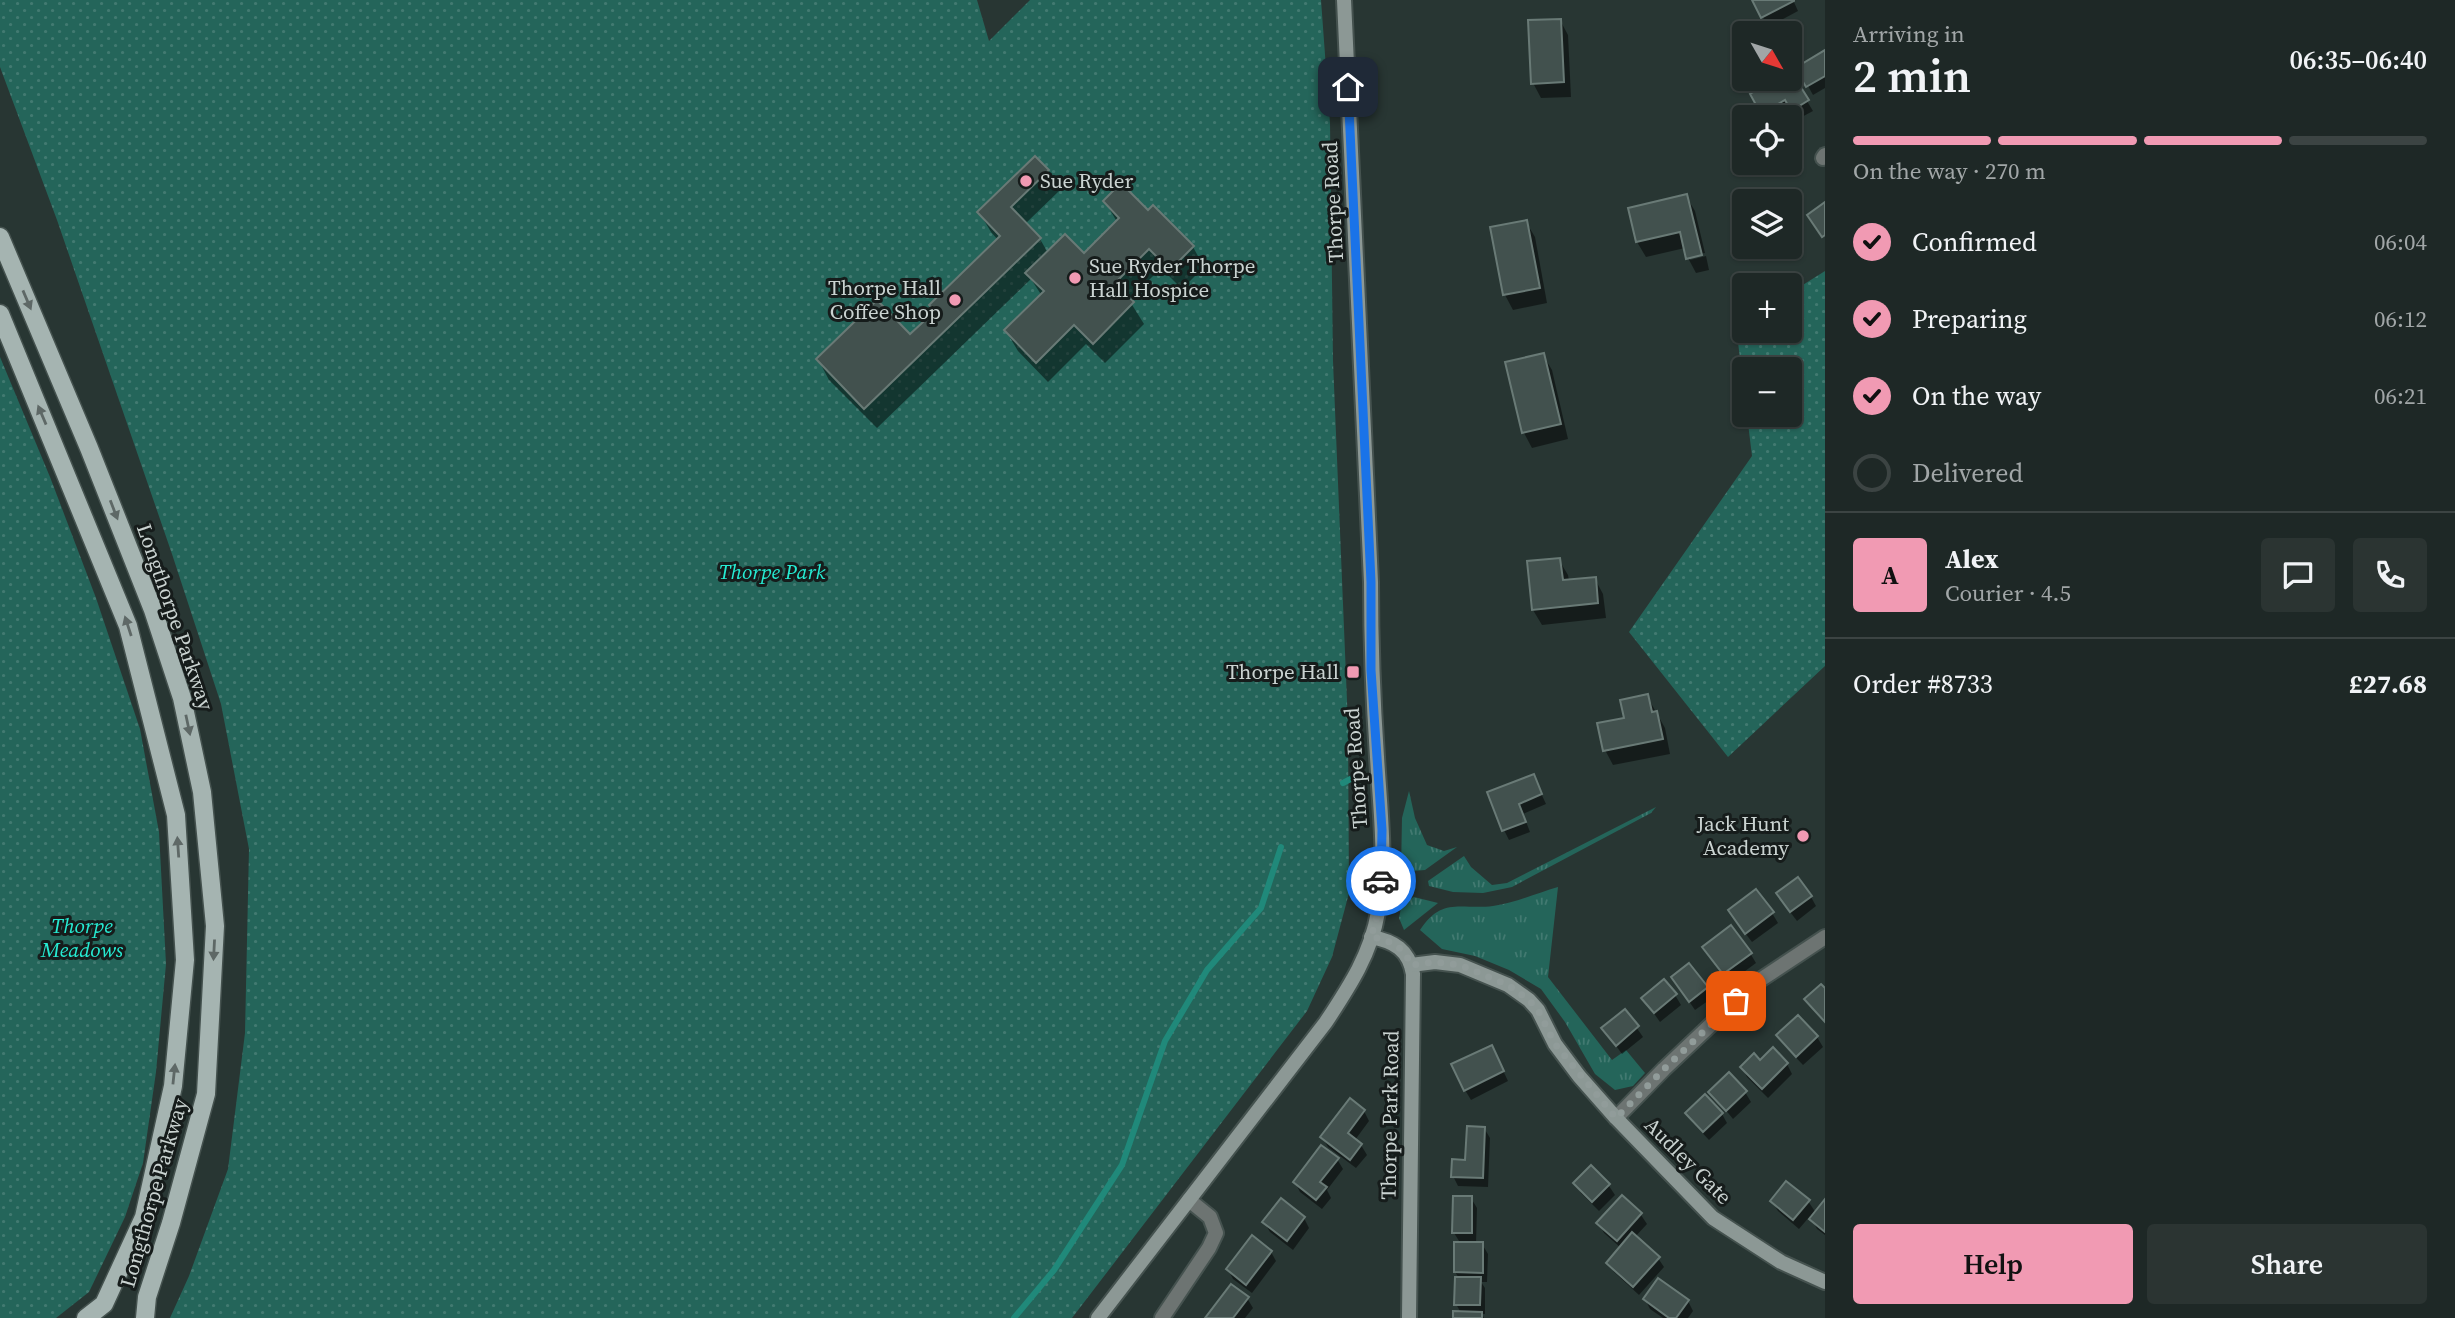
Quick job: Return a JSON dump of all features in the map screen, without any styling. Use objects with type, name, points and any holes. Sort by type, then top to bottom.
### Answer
[{"type":"main road","name":"Longthorpe Parkway","points":[[0,237],[89,448],[153,610],[182,698],[202,792],[215,926],[206,1094],[171,1223],[147,1297],[145,1318]]},
{"type":"main road","name":"Longthorpe Parkway","points":[[0,314],[128,626],[176,815],[185,960],[173,1086],[144,1217],[104,1304],[86,1318]]},
{"type":"street","name":"Thorpe Road","points":[[1098,1318],[1326,1022],[1355,979],[1378,913],[1382,876],[1382,830],[1371,670],[1370,568],[1344,0]]},
{"type":"street","points":[[1371,937],[1386,940],[1399,947],[1407,955],[1411,965]]},
{"type":"street","points":[[1616,1118],[1754,984],[1825,937]]},
{"type":"street","name":"Audley Gate","points":[[1411,965],[1435,962],[1460,965],[1508,985],[1529,1000],[1538,1010],[1555,1044],[1616,1118],[1713,1218],[1781,1262],[1825,1283]]},
{"type":"street","name":"Thorpe Park Road","points":[[1409,1318],[1414,1001],[1411,965]]},
{"type":"street","points":[[1162,1318],[1209,1248],[1216,1233],[1210,1217],[1189,1200]]},
{"type":"green space","name":"Thorpe Park","points":[[0,0],[977,0],[989,41],[1030,0],[1321,0],[1330,123],[1333,361],[1348,725],[1349,893],[1332,957],[1307,1011],[1072,1318],[170,1318],[189,1276],[228,1169],[245,1033],[249,849],[221,704],[57,220],[0,67]]},
{"type":"green space","points":[[1825,271],[1825,666],[1728,757],[1629,632],[1752,456],[1748,427],[1802,427],[1802,357],[1740,357],[1738,343],[1802,343],[1802,285]]},
{"type":"green space","name":"Thorpe Meadows","points":[[0,357],[96,598],[140,729],[159,832],[166,964],[156,1072],[143,1163],[125,1217],[89,1292],[56,1318],[0,1318]]},
{"type":"green space","points":[[1409,791],[1415,818],[1427,845],[1444,851],[1457,847],[1425,870],[1401,872],[1402,818]]},
{"type":"green space","points":[[1656,807],[1651,813],[1512,887],[1483,893],[1453,892],[1429,886],[1428,881],[1464,856],[1471,867],[1492,885],[1507,883]]},
{"type":"green space","points":[[1558,887],[1548,977],[1612,1060],[1626,1050],[1645,1073],[1633,1086],[1615,1090],[1595,1074],[1565,1022],[1541,989],[1509,970],[1475,956],[1442,949],[1420,930],[1436,912],[1444,909],[1501,905]]},
{"type":"green space","points":[[1414,897],[1438,903],[1404,930],[1399,918],[1402,903]]},
{"type":"building","points":[[1752,0],[1794,0],[1794,1],[1761,18]]},
{"type":"building","points":[[1561,19],[1564,82],[1531,84],[1528,20]]},
{"type":"building","points":[[1825,50],[1825,76],[1806,87],[1802,80],[1802,64]]},
{"type":"building","points":[[1802,89],[1809,100],[1801,105],[1788,105],[1785,100],[1776,105],[1756,105],[1750,94],[1755,91]]},
{"type":"building","name":"Sue Ryder Thorpe Hall Hospice","points":[[1035,156],[1049,170],[1011,207],[1041,238],[864,409],[816,359],[877,300],[910,334],[935,311],[929,305],[1000,236],[977,212]]},
{"type":"building","name":"Sue Ryder Thorpe Hall Hospice","points":[[1121,183],[1148,210],[1153,205],[1194,246],[1170,270],[1149,249],[1115,283],[1134,302],[1093,344],[1074,325],[1036,363],[1004,330],[1044,291],[1025,273],[1065,234],[1084,253],[1119,218],[1103,201]]},
{"type":"building","points":[[1687,194],[1702,255],[1686,259],[1680,232],[1636,242],[1628,208]]},
{"type":"building","points":[[1825,202],[1825,235],[1822,237],[1807,215]]},
{"type":"building","points":[[1527,220],[1540,288],[1503,295],[1490,227]]},
{"type":"building","points":[[1544,353],[1561,424],[1522,433],[1505,362]]},
{"type":"building","points":[[1560,558],[1563,580],[1596,577],[1598,603],[1532,610],[1527,561]]},
{"type":"building","points":[[1648,694],[1652,712],[1657,711],[1663,739],[1603,751],[1597,723],[1624,718],[1620,700]]},
{"type":"building","points":[[1534,774],[1542,794],[1519,804],[1526,822],[1502,831],[1487,792]]},
{"type":"building","points":[[1798,877],[1812,896],[1790,912],[1776,893]]},
{"type":"building","points":[[1756,889],[1774,912],[1745,934],[1728,910]]},
{"type":"building","points":[[1731,925],[1752,953],[1723,974],[1702,947]]},
{"type":"building","points":[[1689,963],[1708,987],[1689,1002],[1671,977]]},
{"type":"building","points":[[1664,979],[1677,994],[1654,1013],[1641,998]]},
{"type":"building","points":[[1821,984],[1825,988],[1825,1022],[1804,999]]},
{"type":"building","points":[[1625,1009],[1639,1026],[1616,1046],[1601,1028]]},
{"type":"building","points":[[1798,1015],[1818,1036],[1796,1057],[1776,1035]]},
{"type":"building","points":[[1492,1045],[1504,1071],[1464,1091],[1451,1064]]},
{"type":"building","points":[[1773,1047],[1788,1063],[1762,1089],[1740,1067],[1754,1053],[1760,1060]]},
{"type":"building","points":[[1729,1072],[1747,1091],[1726,1111],[1708,1092]]},
{"type":"building","points":[[1705,1094],[1723,1113],[1703,1132],[1685,1113]]},
{"type":"building","points":[[1350,1098],[1365,1110],[1348,1133],[1362,1144],[1350,1160],[1320,1137]]},
{"type":"building","points":[[1467,1126],[1485,1127],[1483,1178],[1451,1177],[1452,1159],[1465,1160]]},
{"type":"building","points":[[1321,1145],[1339,1158],[1320,1182],[1327,1187],[1316,1200],[1293,1182]]},
{"type":"building","points":[[1591,1165],[1610,1184],[1592,1202],[1573,1183]]},
{"type":"building","points":[[1786,1181],[1810,1200],[1793,1220],[1770,1201]]},
{"type":"building","points":[[1622,1195],[1642,1213],[1617,1241],[1596,1223]]},
{"type":"building","points":[[1453,1196],[1472,1196],[1472,1233],[1452,1233]]},
{"type":"building","points":[[1281,1198],[1305,1217],[1287,1241],[1262,1222]]},
{"type":"building","points":[[1825,1199],[1825,1232],[1809,1219]]},
{"type":"building","points":[[1632,1232],[1660,1257],[1633,1287],[1606,1263]]},
{"type":"building","points":[[1252,1235],[1272,1251],[1246,1285],[1226,1269]]},
{"type":"building","points":[[1454,1242],[1483,1242],[1483,1273],[1454,1272]]},
{"type":"building","points":[[1455,1277],[1481,1277],[1480,1305],[1454,1305]]},
{"type":"building","points":[[1658,1278],[1689,1300],[1676,1318],[1669,1318],[1643,1299]]},
{"type":"building","points":[[1231,1284],[1249,1297],[1233,1318],[1205,1318]]},
{"type":"building","points":[[1453,1311],[1482,1312],[1482,1318],[1453,1318]]},
{"type":"waterway","points":[[1343,783],[1360,774]]},
{"type":"waterway","points":[[1014,1318],[1054,1270],[1122,1165],[1165,1041],[1207,970],[1261,908],[1281,847]]},
{"type":"way so far","points":[[1381,881],[1378,913],[1371,937],[1386,940],[1399,947],[1407,955],[1411,965],[1435,962],[1460,965],[1508,985],[1529,1000],[1538,1010],[1555,1044],[1616,1118],[1736,1001]]},
{"type":"place","name":"Sue Ryder","points":[[1026,181]]},
{"type":"place","name":"Sue Ryder Thorpe Hall Hospice","points":[[1075,278]]},
{"type":"place","name":"Thorpe Hall Coffee Shop","points":[[955,300]]},
{"type":"place","name":"Thorpe Hall","points":[[1353,672]]},
{"type":"place","name":"Jack Hunt Academy","points":[[1803,836]]},
{"type":"route","points":[[1348,87],[1371,582],[1371,670],[1382,830],[1381,881]]}]
